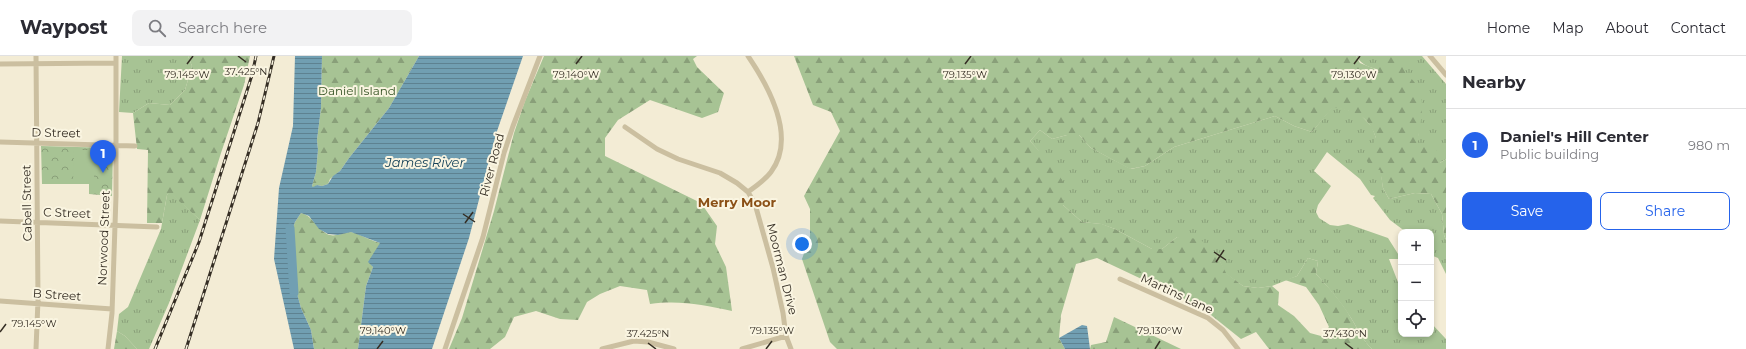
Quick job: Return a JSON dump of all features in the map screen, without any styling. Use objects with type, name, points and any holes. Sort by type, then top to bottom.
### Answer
[{"type":"street","name":"Cabell Street","points":[[36,56],[38,303],[36,349]]},
{"type":"street","name":"Norwood Street","points":[[108,349],[112,309],[116,145],[116,56]]},
{"type":"street","name":"River Road","points":[[445,349],[483,237],[510,132],[540,56]]},
{"type":"street","points":[[748,56],[761,77],[772,101],[781,129],[782,143],[778,159],[770,172],[748,192]]},
{"type":"street","points":[[1430,56],[1446,75]]},
{"type":"street","points":[[0,64],[116,63]]},
{"type":"street","name":"Moorman Drive","points":[[625,127],[663,152],[720,173],[737,183],[748,192],[755,204],[773,268],[783,313],[786,336],[791,349]]},
{"type":"street","name":"D Street","points":[[0,142],[135,146]]},
{"type":"street","name":"C Street","points":[[0,221],[114,224],[157,227]]},
{"type":"street","name":"Martins Lane","points":[[1120,279],[1208,318],[1224,330],[1238,349]]},
{"type":"street","name":"B Street","points":[[0,301],[112,309]]},
{"type":"street","points":[[742,349],[786,336]]},
{"type":"street","points":[[602,349],[634,341],[648,342],[674,349]]},
{"type":"green space","points":[[122,56],[188,56],[192,66],[185,90],[170,105],[149,103],[133,113],[119,112]]},
{"type":"green space","points":[[188,56],[250,56],[244,85],[200,220],[170,193],[167,195],[162,223],[147,223],[148,150],[137,149],[133,113],[149,103],[170,105],[185,90],[192,66]]},
{"type":"green space","name":"Daniel Island","points":[[322,56],[419,56],[389,108],[340,171],[330,179],[328,184],[322,186],[317,185],[313,188],[312,186],[316,172],[318,150],[317,140],[321,108]]},
{"type":"green space","points":[[544,56],[697,56],[693,59],[697,67],[724,93],[718,112],[702,118],[650,100],[618,120],[605,138],[605,156],[701,203],[717,226],[715,244],[726,267],[732,311],[681,303],[650,304],[647,290],[620,286],[600,294],[587,302],[578,320],[560,319],[536,311],[514,317],[505,337],[490,349],[449,349],[462,318],[494,211],[514,133],[525,101]]},
{"type":"green space","points":[[794,56],[1356,56],[1360,63],[1375,69],[1387,56],[1401,60],[1404,69],[1417,86],[1420,93],[1422,100],[1422,114],[1418,143],[1432,144],[1440,155],[1440,163],[1446,159],[1446,240],[1444,235],[1442,214],[1431,194],[1415,193],[1389,199],[1383,188],[1380,170],[1371,169],[1366,159],[1376,138],[1373,130],[1360,115],[1348,111],[1333,107],[1312,132],[1294,126],[1275,116],[1174,147],[1145,166],[1130,169],[1091,148],[1079,135],[1067,135],[1052,139],[1040,130],[1030,141],[1054,167],[1065,185],[1063,205],[1082,222],[1102,224],[1115,229],[1152,249],[1162,249],[1177,237],[1200,239],[1217,255],[1226,273],[1243,286],[1258,288],[1272,286],[1279,292],[1278,305],[1294,316],[1310,333],[1321,336],[1329,327],[1319,305],[1306,287],[1285,280],[1297,276],[1308,258],[1318,261],[1316,274],[1339,301],[1372,349],[1269,349],[1256,332],[1241,339],[1201,307],[1097,258],[1076,264],[1061,315],[1059,338],[1065,349],[837,349],[830,342],[802,259],[810,236],[810,209],[804,196],[840,131],[831,112],[813,105]]},
{"type":"green space","points":[[1356,56],[1422,56],[1446,84],[1446,159],[1440,163],[1417,143],[1419,130],[1417,87],[1403,70],[1377,69],[1365,65]]},
{"type":"green space","points":[[1333,106],[1359,113],[1372,127],[1376,138],[1383,188],[1389,199],[1415,193],[1431,194],[1442,214],[1444,235],[1446,240],[1446,274],[1438,258],[1434,256],[1434,229],[1402,229],[1390,220],[1373,198],[1375,196],[1371,195],[1360,179],[1327,152],[1314,171],[1331,186],[1318,205],[1316,212],[1319,218],[1330,225],[1338,226],[1348,224],[1388,238],[1398,254],[1398,259],[1389,259],[1398,282],[1398,337],[1434,337],[1434,326],[1446,339],[1446,349],[1372,349],[1339,301],[1316,274],[1318,261],[1308,258],[1297,276],[1272,286],[1258,288],[1243,286],[1225,273],[1217,255],[1177,237],[1162,249],[1152,249],[1115,229],[1101,224],[1082,222],[1063,205],[1038,150],[1030,141],[1040,130],[1052,139],[1067,135],[1079,135],[1091,148],[1131,169],[1145,166],[1174,147],[1275,116],[1294,126],[1312,132]]},
{"type":"green space","points":[[41,146],[113,148],[112,196],[89,194],[89,184],[42,184]]},
{"type":"green space","points":[[74,150],[94,150],[94,182],[73,182]]},
{"type":"green space","points":[[170,192],[200,220],[169,303],[149,349],[137,349],[125,336],[117,331],[119,314],[128,307],[161,229],[167,195]]},
{"type":"green space","points":[[301,213],[308,216],[327,234],[336,235],[351,232],[380,243],[380,246],[369,262],[373,267],[366,286],[358,349],[314,349],[311,330],[301,308],[288,261],[292,248],[290,242],[291,234],[295,222]]},
{"type":"green space","points":[[1114,317],[1181,349],[1090,349],[1091,345],[1106,342]]},
{"type":"green space","points":[[117,331],[125,336],[137,349],[114,349]]},
{"type":"water","name":"James River","points":[[295,56],[322,56],[321,108],[317,140],[318,150],[316,172],[313,187],[328,184],[333,176],[340,171],[389,108],[419,56],[523,56],[496,134],[469,238],[432,349],[358,349],[366,286],[373,267],[368,262],[380,243],[351,232],[338,235],[328,234],[319,229],[309,216],[301,213],[295,222],[291,234],[290,242],[292,248],[288,261],[301,308],[311,330],[314,349],[294,349],[274,259],[279,188],[293,126]]},
{"type":"water","points":[[1082,325],[1087,326],[1090,349],[1065,349],[1059,338]]},
{"type":"waterway","name":"James River","points":[[290,228],[294,293]]},
{"type":"railway","points":[[155,349],[199,242],[252,75],[256,56]]},
{"type":"railway","points":[[186,349],[258,123],[274,56]]},
{"type":"place","name":"Daniel's Hill Center","points":[[103,173]]},
{"type":"district","name":"Merry Moor","points":[[737,202]]}]
